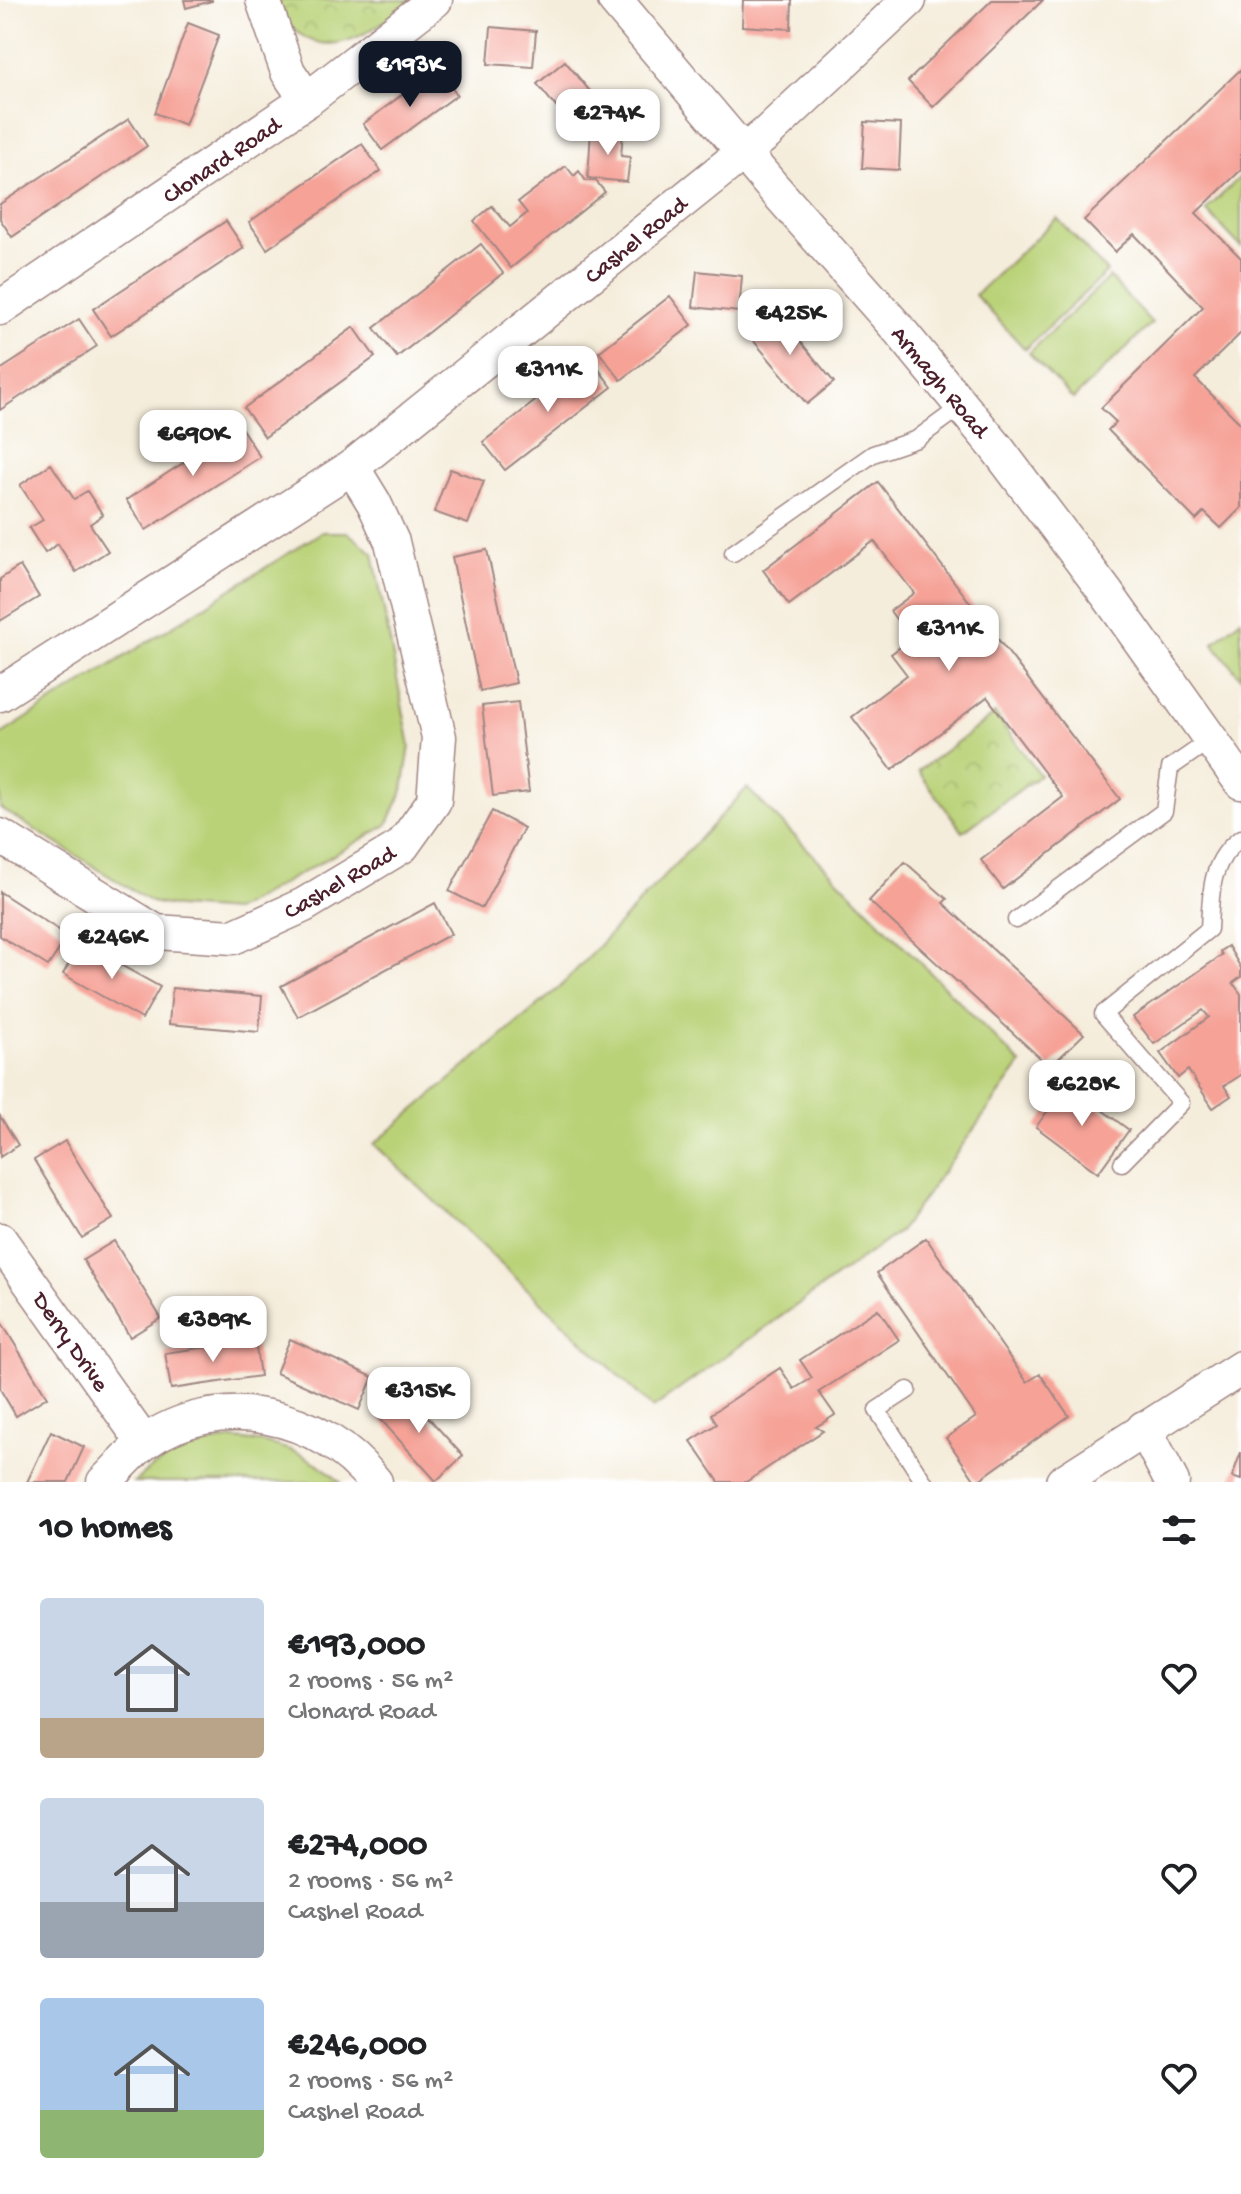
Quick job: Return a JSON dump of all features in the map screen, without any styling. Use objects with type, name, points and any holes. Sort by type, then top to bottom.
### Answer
[{"type":"street","points":[[263,0],[288,72],[307,100]]},
{"type":"street","name":"Clonard Road","points":[[0,308],[307,100],[435,0]]},
{"type":"street","name":"Armagh Road","points":[[615,0],[962,406],[1107,594],[1241,782]]},
{"type":"street","name":"Cashel Road","points":[[0,694],[352,467],[766,134],[909,0]]},
{"type":"street","name":"Cashel Road","points":[[0,836],[156,932],[233,937],[304,905],[402,846],[434,801],[439,737],[392,542],[374,503],[352,467]]},
{"type":"street","name":"Derry Drive","points":[[0,1240],[144,1443]]},
{"type":"street","points":[[1063,1482],[1241,1368]]},
{"type":"street","points":[[104,1482],[144,1443],[186,1422],[232,1413],[278,1417],[322,1434],[360,1462],[375,1482]]},
{"type":"street","points":[[1144,1428],[1172,1482]]},
{"type":"lane","points":[[733,553],[873,454],[917,439],[962,406]]},
{"type":"lane","points":[[1016,920],[1164,811],[1170,768],[1212,739]]},
{"type":"lane","points":[[1122,1163],[1181,1103],[1103,1014],[1209,929],[1211,881],[1231,846],[1241,838]]},
{"type":"lane","points":[[908,1390],[877,1410],[924,1482]]},
{"type":"green space","points":[[277,0],[412,0],[367,32],[335,44],[318,43],[303,36],[286,20]]},
{"type":"green space","points":[[1241,176],[1241,247],[1206,210]]},
{"type":"green space","points":[[1057,218],[1107,272],[1025,349],[975,295]]},
{"type":"green space","points":[[1109,277],[1152,323],[1073,399],[1029,353]]},
{"type":"green space","points":[[322,532],[347,532],[373,553],[410,746],[403,790],[387,825],[234,911],[151,902],[0,808],[0,735]]},
{"type":"green space","points":[[1241,619],[1241,678],[1213,643]]},
{"type":"green space","points":[[995,714],[1040,775],[963,832],[918,771]]},
{"type":"green space","points":[[747,788],[1021,1064],[900,1231],[653,1408],[374,1144],[561,986]]},
{"type":"green space","points":[[234,1439],[291,1450],[317,1463],[340,1482],[134,1482],[180,1452]]},
{"type":"building","points":[[184,0],[212,0],[212,1],[186,8]]},
{"type":"building","points":[[743,0],[792,0],[791,29],[742,26]]},
{"type":"building","points":[[992,0],[1043,0],[933,107],[908,81]]},
{"type":"building","points":[[188,23],[219,35],[185,125],[155,113]]},
{"type":"building","points":[[491,27],[536,31],[533,67],[488,64]]},
{"type":"building","points":[[565,61],[594,96],[566,119],[537,84]]},
{"type":"building","points":[[438,68],[457,95],[382,150],[363,124]]},
{"type":"building","points":[[1241,69],[1241,170],[1196,213],[1241,258],[1241,333],[1195,378],[1241,424],[1241,508],[1221,528],[1204,512],[1196,520],[1108,430],[1116,422],[1101,408],[1203,307],[1134,234],[1115,252],[1084,220]]},
{"type":"building","points":[[129,119],[147,146],[12,237],[0,219],[0,204]]},
{"type":"building","points":[[865,122],[901,124],[899,170],[862,168]]},
{"type":"building","points":[[591,130],[623,132],[621,156],[630,157],[627,182],[588,178]]},
{"type":"building","points":[[362,144],[381,171],[267,249],[249,222]]},
{"type":"building","points":[[566,166],[574,176],[579,171],[586,181],[596,181],[605,192],[511,268],[474,221],[492,206],[510,227],[527,213],[518,202]]},
{"type":"building","points":[[226,221],[244,248],[111,336],[93,309]]},
{"type":"building","points":[[481,244],[503,273],[397,357],[374,328]]},
{"type":"building","points":[[697,271],[742,276],[739,312],[693,307]]},
{"type":"building","points":[[670,296],[692,325],[621,380],[599,352]]},
{"type":"building","points":[[774,310],[834,382],[807,404],[747,333]]},
{"type":"building","points":[[79,319],[97,346],[0,410],[0,370]]},
{"type":"building","points":[[354,327],[375,357],[265,437],[244,408]]},
{"type":"building","points":[[590,358],[612,387],[505,470],[483,442]]},
{"type":"building","points":[[240,426],[260,457],[146,530],[126,500]]},
{"type":"building","points":[[51,464],[74,499],[87,491],[103,515],[90,524],[108,551],[76,572],[58,544],[45,553],[29,528],[43,520],[20,485]]},
{"type":"building","points":[[450,469],[484,481],[468,524],[434,512]]},
{"type":"building","points":[[878,482],[1120,799],[1003,889],[981,860],[1063,797],[987,697],[892,770],[852,717],[907,675],[891,654],[911,639],[890,611],[914,593],[874,541],[789,605],[763,570]]},
{"type":"building","points":[[487,550],[516,683],[480,691],[452,557]]},
{"type":"building","points":[[20,566],[39,597],[0,621],[0,579]]},
{"type":"building","points":[[518,702],[529,792],[493,796],[482,706]]},
{"type":"building","points":[[492,811],[524,828],[482,908],[449,891]]},
{"type":"building","points":[[905,862],[947,899],[943,903],[1084,1034],[1050,1067],[869,901]]},
{"type":"building","points":[[0,892],[68,936],[48,966],[0,936]]},
{"type":"building","points":[[435,903],[451,934],[298,1017],[281,986]]},
{"type":"building","points":[[81,943],[160,987],[142,1019],[63,974]]},
{"type":"building","points":[[1228,946],[1241,968],[1241,977],[1233,983],[1241,994],[1241,1075],[1224,1086],[1231,1096],[1213,1108],[1188,1070],[1178,1078],[1160,1053],[1209,1017],[1203,1010],[1154,1044],[1133,1017],[1222,955],[1220,951]]},
{"type":"building","points":[[172,988],[262,996],[259,1032],[169,1024]]},
{"type":"building","points":[[1067,1084],[1129,1130],[1098,1173],[1036,1127]]},
{"type":"building","points":[[0,1116],[18,1145],[0,1157]]},
{"type":"building","points":[[65,1141],[113,1219],[82,1238],[34,1160]]},
{"type":"building","points":[[926,1238],[1027,1382],[1040,1374],[1069,1416],[976,1482],[946,1438],[976,1417],[877,1273]]},
{"type":"building","points":[[114,1241],[161,1318],[130,1337],[83,1260]]},
{"type":"building","points":[[878,1309],[899,1340],[819,1392],[835,1415],[816,1427],[823,1431],[746,1482],[719,1482],[691,1441],[717,1424],[711,1414],[780,1368],[794,1389],[812,1378],[800,1360]]},
{"type":"building","points":[[0,1320],[47,1397],[16,1416],[0,1389]]},
{"type":"building","points":[[290,1339],[373,1377],[359,1410],[276,1373]]},
{"type":"building","points":[[255,1340],[260,1376],[171,1389],[165,1353]]},
{"type":"building","points":[[403,1389],[463,1456],[436,1481],[375,1413]]},
{"type":"building","points":[[51,1431],[84,1447],[68,1482],[27,1482]]},
{"type":"building","points":[[1241,1452],[1241,1480],[1232,1477]]}]
